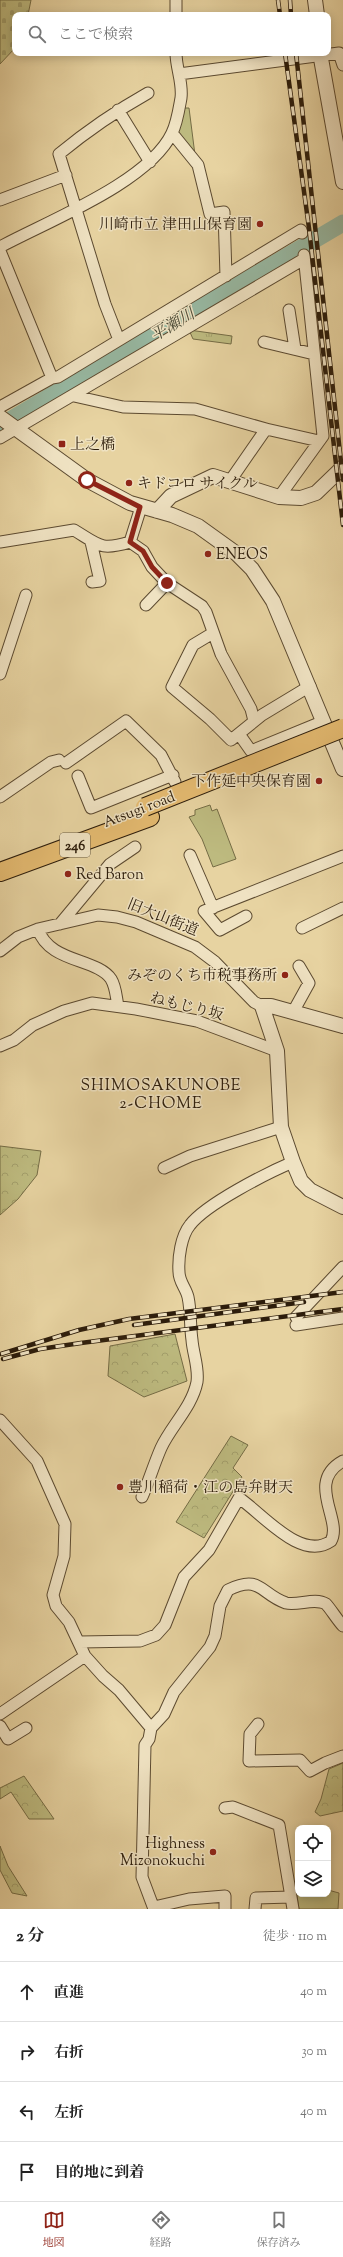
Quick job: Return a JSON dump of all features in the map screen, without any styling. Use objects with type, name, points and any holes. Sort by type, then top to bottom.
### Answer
[{"type":"highway","name":"Atsugi road","points":[[0,872],[147,812],[343,728]]},
{"type":"highway","name":"Atsugi road","points":[[0,860],[147,812],[343,741]]},
{"type":"street","points":[[176,0],[176,12]]},
{"type":"street","points":[[315,0],[316,12]]},
{"type":"street","points":[[331,53],[339,53],[343,65]]},
{"type":"street","points":[[0,247],[124,183],[150,162],[161,150],[172,133],[181,96],[176,56]]},
{"type":"street","points":[[179,74],[307,56]]},
{"type":"street","points":[[321,56],[339,140],[343,182]]},
{"type":"street","points":[[119,340],[105,304],[59,154],[79,137],[118,110],[148,93]]},
{"type":"street","points":[[118,110],[150,162]]},
{"type":"street","points":[[172,133],[198,165],[210,214],[224,212],[226,276]]},
{"type":"street","points":[[0,200],[66,175]]},
{"type":"street","points":[[0,407],[52,378],[58,377],[301,230],[302,233]]},
{"type":"street","points":[[0,251],[52,378]]},
{"type":"street","points":[[0,438],[74,396],[304,257],[323,436],[279,497]]},
{"type":"street","points":[[289,310],[295,349]]},
{"type":"street","points":[[264,342],[314,354]]},
{"type":"street","points":[[74,396],[122,408],[195,409],[266,429],[319,441]]},
{"type":"street","points":[[0,417],[87,480],[140,507],[157,511],[198,526],[237,554],[252,569],[274,601],[343,769]]},
{"type":"street","points":[[230,480],[266,429]]},
{"type":"street","points":[[157,511],[171,496],[213,476],[230,480],[279,497],[290,499],[310,496],[323,488],[343,467]]},
{"type":"street","points":[[130,542],[140,507]]},
{"type":"street","points":[[0,542],[74,530],[91,542],[104,548],[130,542],[143,551],[152,567],[167,583],[202,606],[206,612],[221,654],[250,709],[254,721]]},
{"type":"street","points":[[91,542],[100,581],[92,582]]},
{"type":"street","points":[[146,605],[167,583]]},
{"type":"street","points":[[0,674],[26,595]]},
{"type":"street","points":[[213,633],[193,645],[179,670],[172,688],[210,719],[231,740],[254,721],[310,686]]},
{"type":"street","points":[[0,797],[51,762],[63,761],[126,721],[161,754],[174,778],[91,808],[78,776]]},
{"type":"street","points":[[239,734],[251,751],[324,721]]},
{"type":"street","points":[[60,924],[110,864],[135,848]]},
{"type":"street","points":[[190,855],[213,908]]},
{"type":"street","points":[[246,916],[220,930],[204,911],[343,856]]},
{"type":"street","points":[[302,928],[343,908]]},
{"type":"street","name":"旧大山街道","points":[[0,951],[18,937],[38,929],[98,915],[136,922],[195,947],[215,962],[254,1002],[262,1006]]},
{"type":"street","points":[[38,929],[41,938],[66,957],[105,972],[111,979],[115,988],[118,1006]]},
{"type":"street","points":[[293,1012],[309,983],[299,966]]},
{"type":"street","name":"ねもじり坂","points":[[0,1046],[14,1040],[33,1025],[64,1011],[92,1003],[118,1006],[197,1021],[277,1051]]},
{"type":"street","points":[[343,1026],[271,1006],[262,1006],[277,1051],[281,1127],[292,1162],[301,1181],[310,1190],[343,1207]]},
{"type":"street","points":[[164,1168],[190,1156],[281,1127]]},
{"type":"street","points":[[142,1497],[160,1449],[188,1403],[197,1381],[188,1294],[180,1281],[178,1271],[181,1244],[189,1226],[198,1216],[266,1173],[292,1162]]},
{"type":"street","points":[[343,1267],[296,1321],[343,1318]]},
{"type":"street","points":[[0,1420],[38,1461],[65,1524],[64,1556],[53,1595],[56,1606],[69,1622],[80,1642],[84,1656],[119,1690],[151,1728]]},
{"type":"street","points":[[80,1642],[140,1641],[156,1635],[165,1625],[184,1577],[209,1550],[239,1498],[294,1541],[309,1547],[321,1547],[332,1540],[339,1533],[342,1525],[341,1516],[330,1490],[329,1480],[338,1464],[343,1461]]},
{"type":"street","points":[[225,1909],[225,1896],[189,1899],[154,1908],[142,1877],[144,1745],[149,1739],[151,1728],[164,1714],[174,1692],[210,1647],[215,1636],[220,1606],[228,1590],[246,1583],[263,1588],[286,1603],[318,1602],[326,1605],[343,1626]]},
{"type":"street","points":[[0,1714],[84,1656]]},
{"type":"street","points":[[258,1724],[250,1734],[248,1760],[300,1760],[310,1771],[325,1762],[343,1756]]},
{"type":"street","points":[[0,1726],[8,1739],[26,1728]]},
{"type":"street","points":[[225,1808],[233,1807],[279,1825],[294,1909]]},
{"type":"street","points":[[255,1909],[256,1898],[292,1897]]},
{"type":"green space","points":[[0,0],[31,0],[29,12],[12,12],[12,51],[0,64]]},
{"type":"green space","points":[[184,108],[189,108],[195,155],[177,135]]},
{"type":"green space","points":[[189,330],[232,336],[231,344],[193,339]]},
{"type":"green space","points":[[210,805],[212,811],[217,809],[236,859],[213,867],[202,839],[189,817],[195,815],[195,810]]},
{"type":"green space","points":[[0,1146],[41,1151],[37,1175],[18,1199],[0,1215]]},
{"type":"green space","points":[[175,1334],[187,1381],[144,1397],[108,1376],[110,1346]]},
{"type":"green space","points":[[231,1436],[248,1445],[233,1468],[242,1477],[204,1538],[176,1522]]},
{"type":"green space","points":[[343,1763],[343,1811],[320,1816],[315,1812],[321,1799],[329,1769]]},
{"type":"green space","points":[[24,1776],[54,1819],[29,1819],[11,1792],[0,1799],[0,1788]]},
{"type":"green space","points":[[0,1846],[8,1866],[27,1896],[12,1893],[0,1870]]},
{"type":"green space","points":[[331,1891],[339,1893],[338,1909],[299,1909],[297,1897],[331,1897]]},
{"type":"waterway","name":"平瀬川","points":[[0,426],[343,223]]},
{"type":"railway","points":[[278,0],[280,12]]},
{"type":"railway","points":[[290,0],[291,12]]},
{"type":"railway","points":[[285,56],[309,228],[343,525]]},
{"type":"railway","points":[[296,56],[343,480]]},
{"type":"railway","points":[[1,1354],[79,1330],[129,1319],[343,1292]]},
{"type":"railway","points":[[134,1325],[304,1302]]},
{"type":"railway","points":[[3,1359],[40,1349],[343,1309]]},
{"type":"place","name":"川崎市立 津田山保育園","points":[[260,224]]},
{"type":"place","name":"上之橋","points":[[62,444]]},
{"type":"place","name":"キドコロ サイクル","points":[[129,483]]},
{"type":"place","name":"ENEOS","points":[[208,554]]},
{"type":"place","name":"下作延中央保育園","points":[[319,781]]},
{"type":"place","name":"Red Baron","points":[[68,874]]},
{"type":"place","name":"みぞのくち市税事務所","points":[[285,975]]},
{"type":"place","name":"豊川稲荷・江の島弁財天","points":[[120,1487]]},
{"type":"place","name":"Highness Mizonokuchi","points":[[213,1852]]},
{"type":"district","name":"SHIMOSAKUNOBE 2-CHOME","points":[[161,1093]]},
{"type":"route","points":[[87,480],[107,492],[140,507],[130,542],[148,556],[152,567],[167,583]]}]
